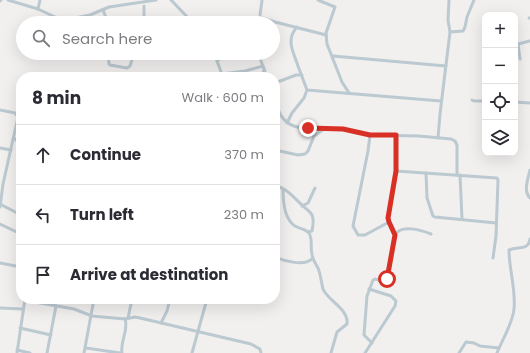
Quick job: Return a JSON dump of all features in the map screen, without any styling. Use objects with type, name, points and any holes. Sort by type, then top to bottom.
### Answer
[{"type":"street","points":[[8,0],[38,9],[53,16]]},
{"type":"street","points":[[38,9],[40,0]]},
{"type":"street","points":[[82,16],[123,5],[156,0]]},
{"type":"street","points":[[172,0],[187,16]]},
{"type":"street","points":[[260,16],[262,0]]},
{"type":"street","points":[[318,0],[335,7],[326,35],[327,44],[342,82],[349,93]]},
{"type":"street","points":[[438,138],[450,32],[448,20],[449,0]]},
{"type":"street","points":[[450,32],[464,31],[467,17],[474,0]]},
{"type":"street","points":[[144,6],[144,16]]},
{"type":"street","points":[[103,10],[105,16]]},
{"type":"street","points":[[280,23],[326,35]]},
{"type":"street","points":[[287,123],[292,113],[304,98],[307,90],[292,52],[291,41],[293,32],[297,28]]},
{"type":"street","points":[[520,59],[518,44],[530,40]]},
{"type":"street","points":[[333,56],[446,66]]},
{"type":"street","points":[[109,60],[110,65],[127,68],[130,66],[132,60]]},
{"type":"street","points":[[217,60],[221,72]]},
{"type":"street","points":[[261,60],[266,72]]},
{"type":"street","points":[[240,72],[264,67]]},
{"type":"street","points":[[263,72],[264,67]]},
{"type":"street","points":[[280,81],[296,75],[302,76]]},
{"type":"street","points":[[307,90],[441,101]]},
{"type":"street","points":[[472,100],[482,101]]},
{"type":"street","points":[[518,102],[530,103]]},
{"type":"street","points":[[0,110],[16,115]]},
{"type":"street","points":[[280,113],[287,123],[310,129],[343,129],[370,135],[396,135],[438,138],[455,141],[457,145],[462,219]]},
{"type":"street","points":[[16,129],[2,183],[0,206],[16,213]]},
{"type":"street","points":[[310,129],[314,136]]},
{"type":"street","points":[[280,151],[302,155],[308,151],[314,136],[324,129]]},
{"type":"street","points":[[370,135],[353,226],[358,235],[365,235],[389,222]]},
{"type":"street","points":[[395,235],[389,222],[389,211],[396,171],[396,135]]},
{"type":"street","points":[[0,148],[11,150]]},
{"type":"street","points":[[530,170],[526,191],[530,198]]},
{"type":"street","points":[[396,171],[497,178],[496,223],[493,258]]},
{"type":"street","points":[[426,173],[427,198],[433,216],[438,218],[496,223]]},
{"type":"street","points":[[280,187],[294,196],[313,216],[313,229],[312,231],[308,232]]},
{"type":"street","points":[[302,206],[308,203],[315,188]]},
{"type":"street","points":[[283,190],[287,216],[292,224],[308,232],[310,236],[313,258],[326,293],[347,319],[347,324],[337,332],[331,353]]},
{"type":"street","points":[[0,224],[16,232]]},
{"type":"street","points":[[372,343],[364,336],[367,296],[373,280],[375,279],[387,282],[397,231],[401,229],[424,231],[431,234]]},
{"type":"street","points":[[497,353],[498,348],[508,330],[514,310],[509,250],[526,247],[530,239]]},
{"type":"street","points":[[280,258],[302,262],[308,262],[313,258]]},
{"type":"street","points":[[0,263],[16,266]]},
{"type":"street","points":[[365,353],[395,306],[396,302],[391,296],[369,289]]},
{"type":"street","points":[[24,304],[17,352],[30,353]]},
{"type":"street","points":[[45,304],[74,309],[92,316],[140,318],[251,344],[260,349],[261,353]]},
{"type":"street","points":[[84,353],[93,304]]},
{"type":"street","points":[[86,348],[121,353],[131,304]]},
{"type":"street","points":[[161,323],[169,304]]},
{"type":"street","points":[[192,353],[205,304]]},
{"type":"street","points":[[47,353],[56,306]]},
{"type":"street","points":[[0,308],[23,308]]},
{"type":"street","points":[[20,328],[51,335]]},
{"type":"street","points":[[459,353],[466,342],[474,343],[480,346],[498,348]]},
{"type":"route","points":[[308,128],[343,129],[370,135],[396,135],[396,171],[388,218],[395,235],[387,279]]}]
